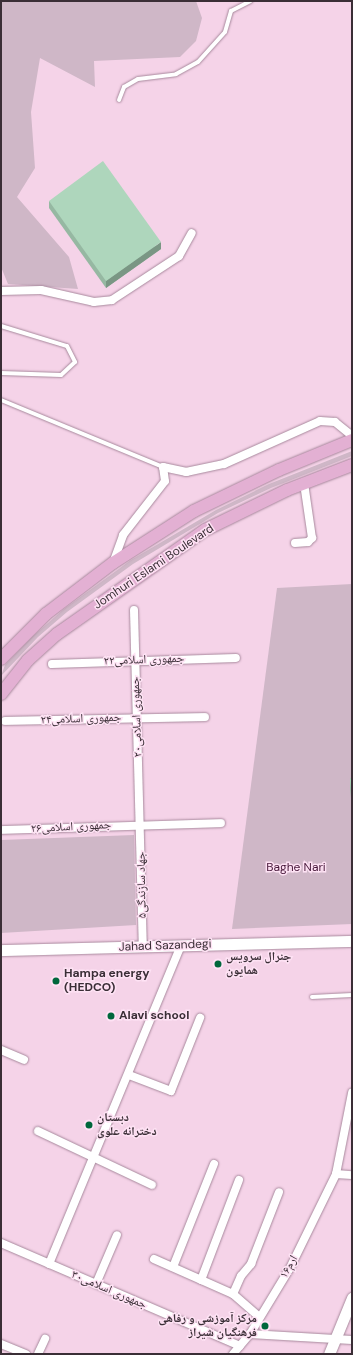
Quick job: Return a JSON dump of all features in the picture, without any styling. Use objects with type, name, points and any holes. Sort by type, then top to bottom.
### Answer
[{"type":"main road","name":"Jomhuri Eslami Boulevard","points":[[1,659],[46,614],[113,563],[194,511],[279,470],[352,440]]},
{"type":"main road","name":"Jomhuri Eslami Boulevard","points":[[1,694],[28,660],[57,634],[127,583],[205,530],[304,483],[352,465]]},
{"type":"main road","name":"Jahad Sazandegi","points":[[2,952],[143,946],[352,941]]},
{"type":"main road","points":[[329,1354],[352,1298]]},
{"type":"street","points":[[1,291],[41,290],[94,302],[112,300],[179,256],[192,233]]},
{"type":"street","points":[[113,563],[123,535],[165,481],[163,467],[186,472],[224,464],[320,421],[336,422],[352,436]]},
{"type":"street","points":[[295,543],[308,542],[312,538],[304,483]]},
{"type":"street","name":"جمهوری اسلامی۲۰","points":[[134,610],[141,824]]},
{"type":"street","name":"جمهوری اسلامی۲۲","points":[[52,664],[136,660],[236,658]]},
{"type":"street","name":"جمهوری اسلامی۲۴","points":[[5,721],[137,717],[205,717]]},
{"type":"street","name":"جمهوری اسلامی۲۶","points":[[1,830],[141,824],[221,823]]},
{"type":"street","name":"جهاد سازندگی۵","points":[[141,824],[143,946]]},
{"type":"street","points":[[49,1264],[129,1075],[181,945]]},
{"type":"street","points":[[129,1075],[171,1091],[200,1018]]},
{"type":"street","points":[[1,1050],[24,1060]]},
{"type":"street","name":"ارم۱۶","points":[[233,1354],[250,1334],[290,1268],[336,1174],[352,1093]]},
{"type":"street","points":[[38,1131],[152,1185]]},
{"type":"street","points":[[173,1267],[214,1164]]},
{"type":"street","points":[[336,1174],[352,1175]]},
{"type":"street","points":[[201,1280],[239,1180]]},
{"type":"street","points":[[233,1294],[241,1276],[251,1264],[279,1192]]},
{"type":"street","points":[[96,1284],[117,1235]]},
{"type":"street","name":"جمهوری اسلامی۳۰","points":[[1,1243],[240,1346]]},
{"type":"street","points":[[154,1259],[233,1294],[260,1317]]},
{"type":"street","points":[[250,1334],[352,1340]]},
{"type":"street","points":[[38,1354],[45,1339]]},
{"type":"street","points":[[1,1344],[26,1354]]},
{"type":"lane","points":[[119,100],[124,87],[138,79],[176,74],[198,62],[225,32],[231,11],[251,1]]},
{"type":"lane","points":[[1,326],[67,346],[75,362],[61,375],[1,373]]},
{"type":"lane","points":[[1,400],[163,467]]},
{"type":"lane","points":[[312,997],[352,995]]},
{"type":"green space","points":[[1,1],[196,1],[202,18],[196,41],[180,57],[94,61],[95,87],[40,58],[31,112],[35,168],[17,197],[69,257],[78,289],[8,284],[1,267]]},
{"type":"green space","points":[[352,451],[352,456],[271,488],[218,513],[133,564],[67,612],[38,637],[1,676],[5,665],[32,637],[64,609],[131,560],[216,510],[269,484]]},
{"type":"green space","name":"Baghe Nari","points":[[352,584],[352,924],[232,929],[277,588]]},
{"type":"green space","points":[[134,835],[136,925],[1,933],[1,840]]},
{"type":"building","points":[[103,161],[161,242],[106,281],[49,201]]},
{"type":"building","points":[[352,775],[352,801],[350,780]]},
{"type":"place","name":"جنرال سرویس همایون","points":[[218,964]]},
{"type":"place","name":"Hampa energy (HEDCO)","points":[[56,981]]},
{"type":"place","name":"Alavi school","points":[[111,1016]]},
{"type":"place","name":"دبستان دخترانه علوی","points":[[89,1125]]},
{"type":"place","name":"مرکز آموزشی و رفاهی فرهنگیان شیراز","points":[[265,1326]]}]
